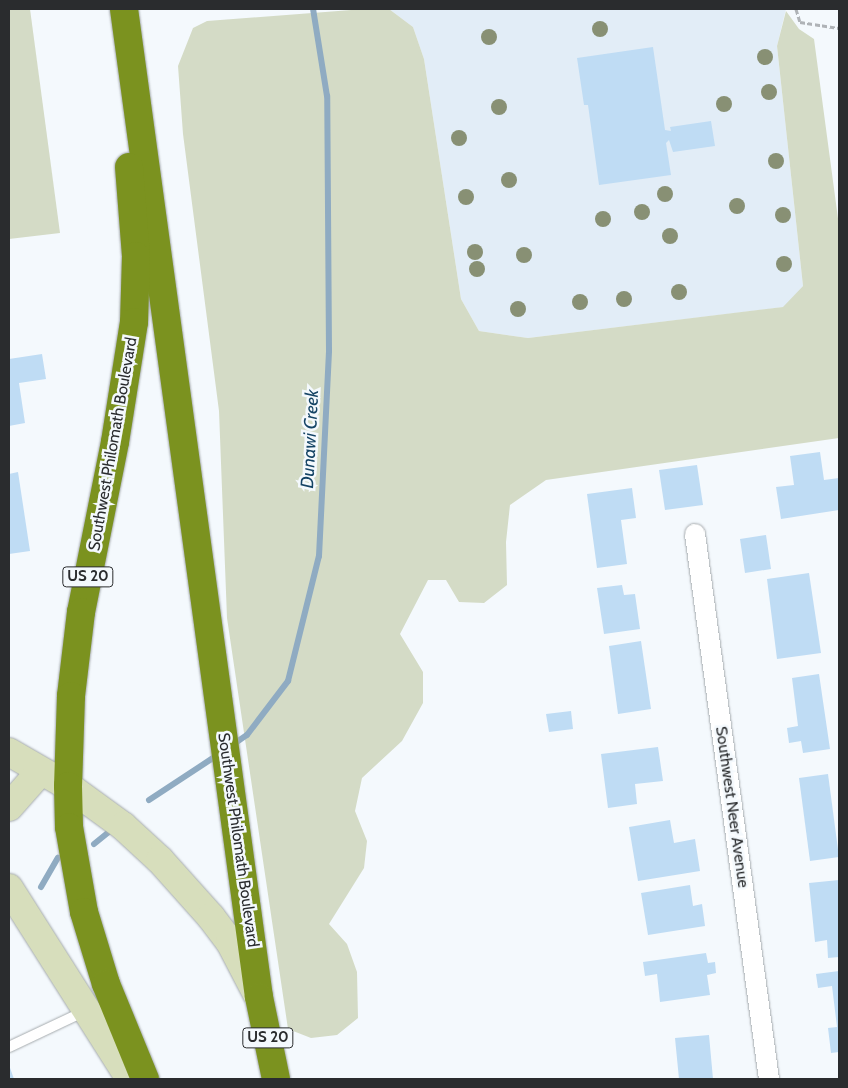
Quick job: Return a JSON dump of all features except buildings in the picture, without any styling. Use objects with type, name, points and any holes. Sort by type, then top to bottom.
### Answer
[{"type":"highway","name":"Southwest Philomath Boulevard","points":[[124,9],[259,997],[276,1079]]},
{"type":"highway","name":"Southwest Philomath Boulevard","points":[[132,65],[128,157],[136,256],[134,322],[116,442],[81,612],[71,696],[68,786],[71,836],[84,912],[106,984],[145,1079]]},
{"type":"main road","points":[[9,752],[40,772],[68,786],[123,826],[160,860],[212,918],[230,942],[259,997]]},
{"type":"main road","points":[[9,807],[40,772]]},
{"type":"main road","points":[[9,888],[130,1079]]},
{"type":"street","name":"Southwest Neer Avenue","points":[[694,534],[769,1079]]},
{"type":"lane","points":[[9,1047],[86,1011]]},
{"type":"path","points":[[796,9],[800,22],[839,28]]},
{"type":"shaded area","points":[[389,9],[786,9],[777,46],[803,286],[784,307],[528,338],[479,331],[461,299],[424,59],[413,27]]},
{"type":"green space","points":[[9,9],[30,9],[60,233],[9,239]]},
{"type":"green space","points":[[364,9],[389,9],[413,27],[424,59],[461,299],[479,331],[528,338],[783,307],[803,286],[777,46],[786,11],[799,29],[814,39],[839,226],[839,438],[546,480],[510,505],[506,542],[507,585],[484,603],[459,602],[446,580],[428,580],[400,634],[423,672],[423,703],[402,741],[362,778],[355,811],[367,841],[364,868],[329,924],[347,944],[357,972],[358,1018],[337,1035],[311,1038],[288,1029],[227,618],[219,411],[183,134],[178,66],[193,28],[207,21]]},
{"type":"waterway","name":"Dunawi Creek","points":[[231,746],[247,735],[288,681],[319,556],[329,351],[327,96],[313,9]]},
{"type":"waterway","name":"Dunawi Creek","points":[[149,800],[219,754]]},
{"type":"waterway","name":"Dunawi Creek","points":[[94,844],[110,831]]},
{"type":"waterway","name":"Dunawi Creek","points":[[41,887],[58,857]]}]
